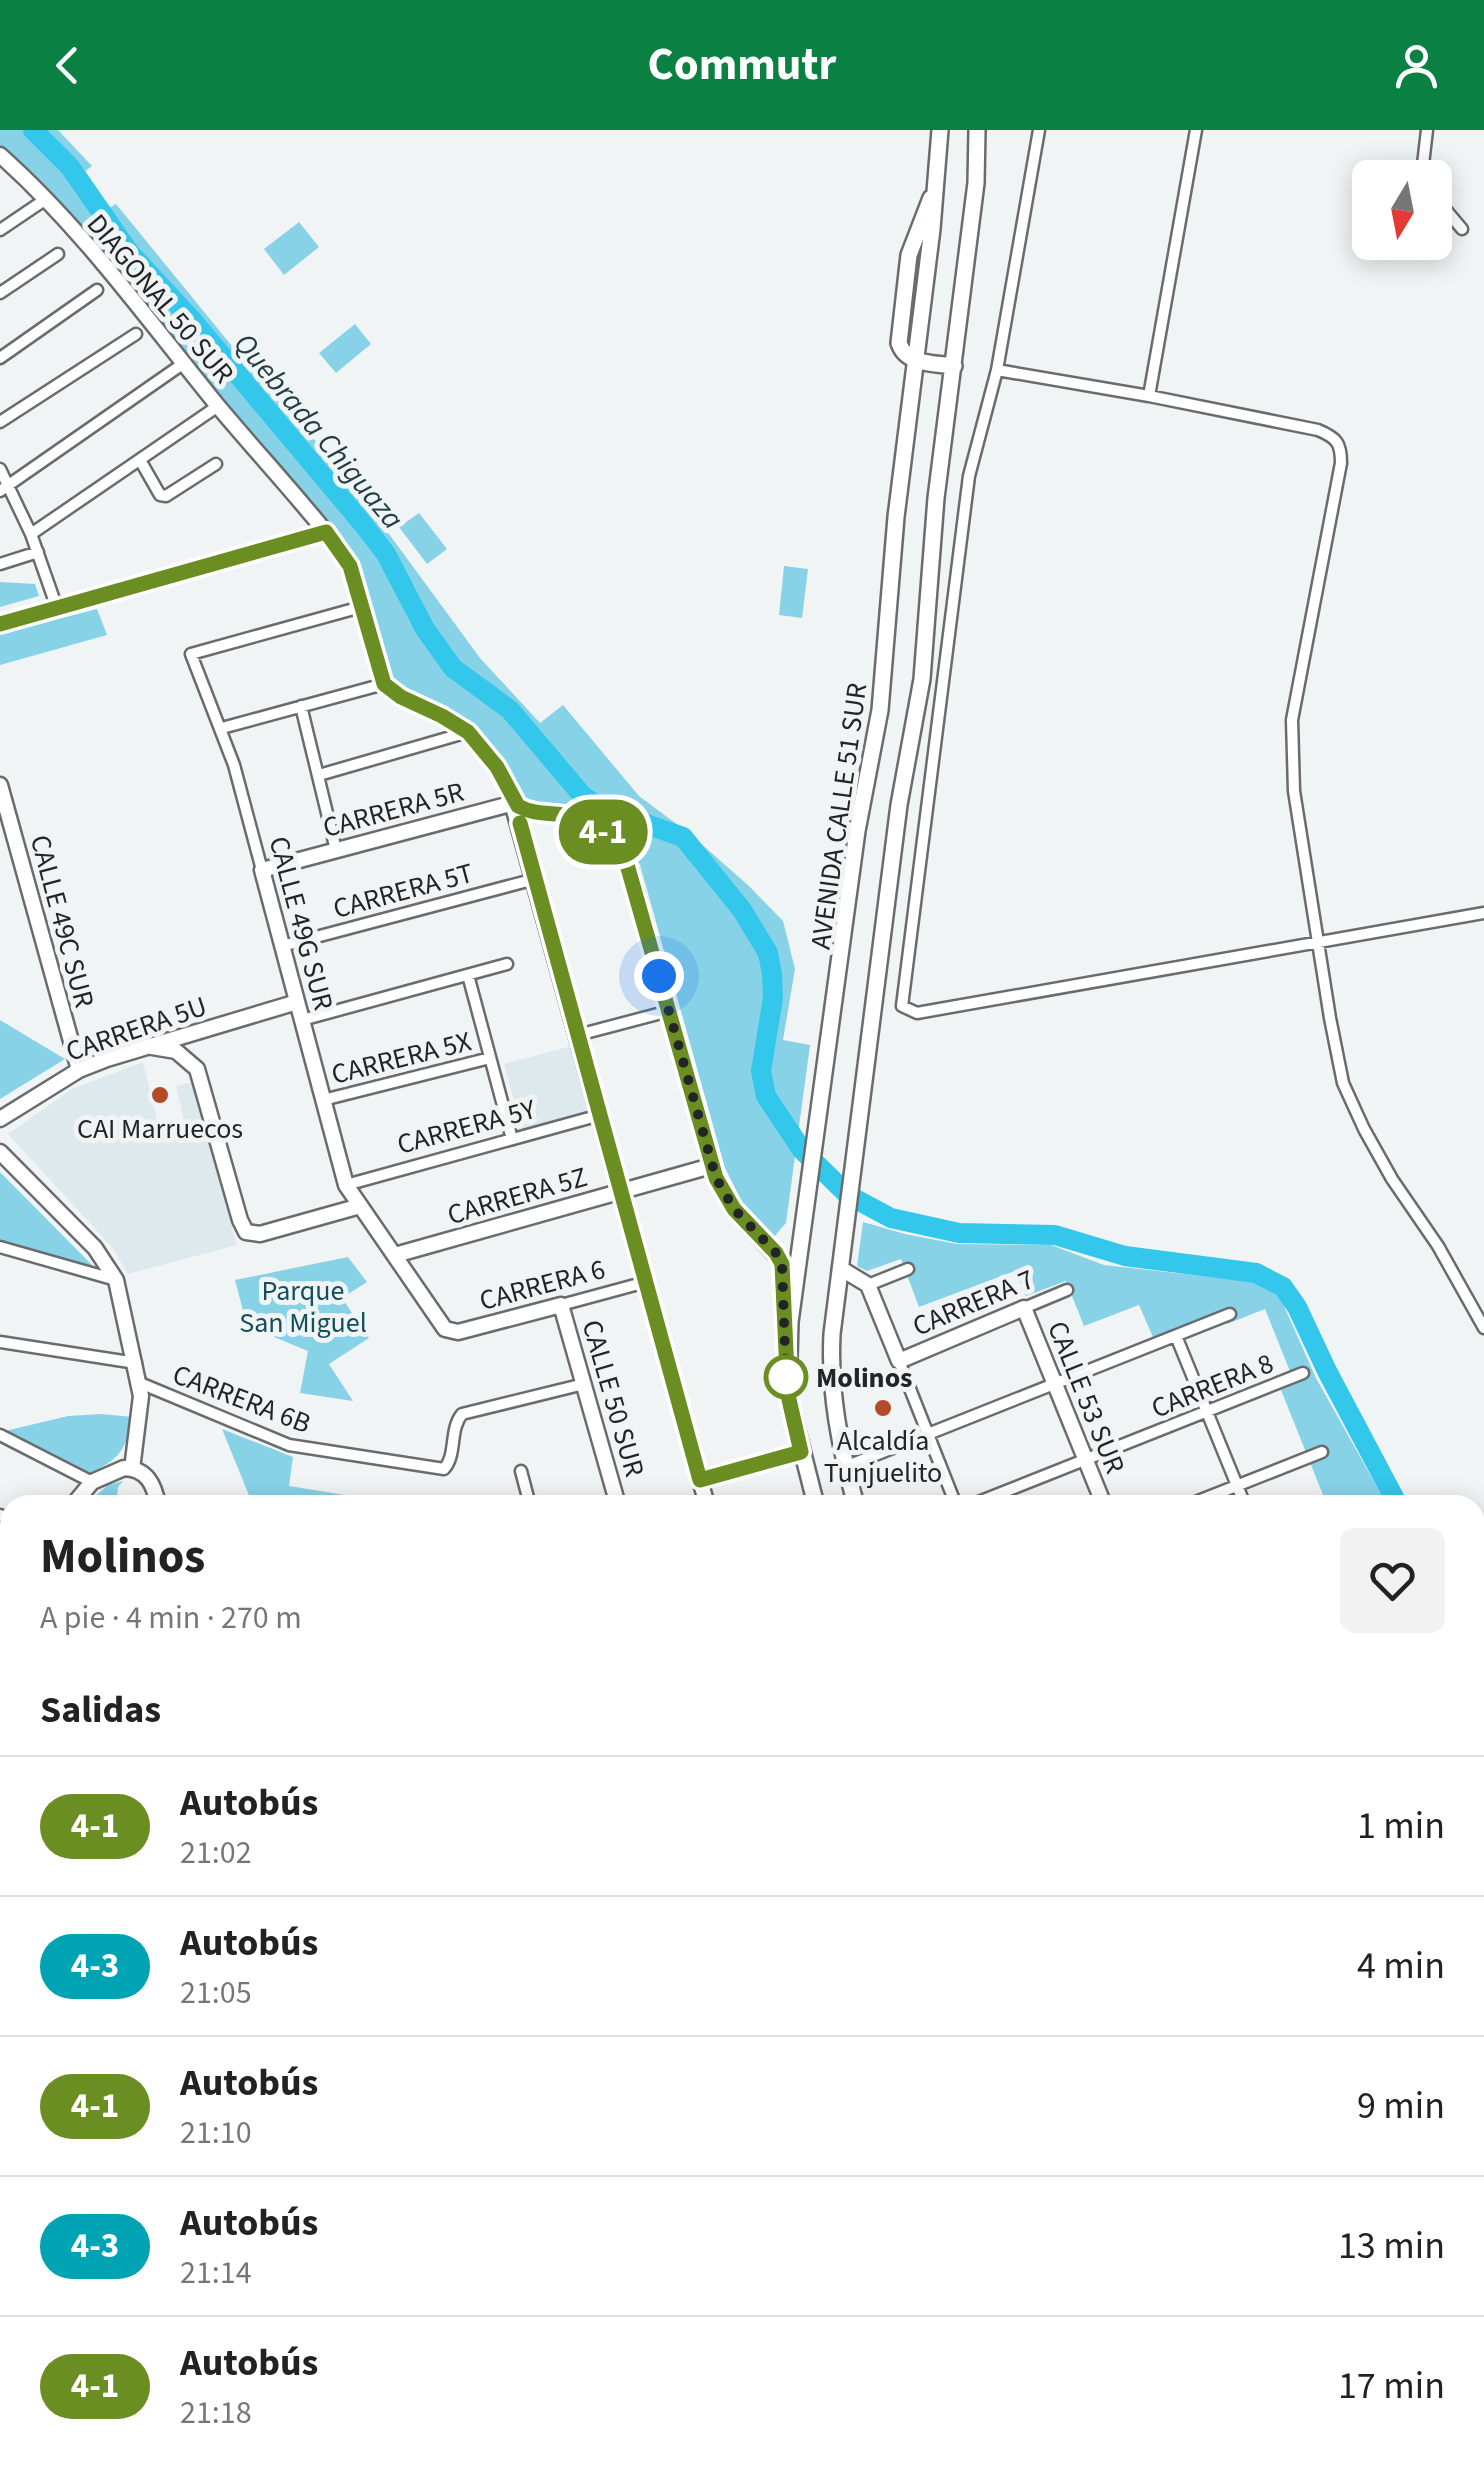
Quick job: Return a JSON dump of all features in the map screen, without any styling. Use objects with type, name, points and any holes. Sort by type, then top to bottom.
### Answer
[{"type":"main road","points":[[940,130],[936,186],[912,244],[900,350],[916,360],[954,366]]},
{"type":"main road","points":[[853,1495],[832,1393],[840,1268],[897,820],[920,691],[936,498],[977,166],[977,130]]},
{"type":"main road","name":"AVENIDA CALLE 51 SUR","points":[[813,1495],[788,1395],[787,1363],[858,831],[880,710],[896,517],[916,360]]},
{"type":"street","points":[[1038,130],[997,370],[970,476],[902,1006],[917,1013],[1484,914]]},
{"type":"street","points":[[1149,396],[1196,130]]},
{"type":"street","points":[[1424,160],[1427,130]]},
{"type":"street","name":"DIAGONAL 50 SUR","points":[[3,162],[46,199],[138,304],[218,406],[326,532],[350,566],[384,684]]},
{"type":"street","points":[[0,230],[46,199]]},
{"type":"street","points":[[1452,217],[1462,229]]},
{"type":"street","points":[[0,293],[58,254]]},
{"type":"street","points":[[0,358],[97,290]]},
{"type":"street","points":[[0,422],[136,334]]},
{"type":"street","points":[[4,489],[184,363]]},
{"type":"street","points":[[997,370],[1318,430],[1341,445],[1341,463],[1292,720],[1294,791],[1343,1082],[1392,1179],[1438,1246],[1484,1328]]},
{"type":"street","points":[[31,534],[218,406]]},
{"type":"street","points":[[140,460],[160,495],[166,496],[216,464]]},
{"type":"street","points":[[0,469],[4,489],[31,534],[58,608]]},
{"type":"street","points":[[0,624],[326,532]]},
{"type":"street","points":[[0,564],[38,552]]},
{"type":"street","name":"CALLE 49G SUR","points":[[362,607],[191,654],[222,728],[346,1185],[445,1329],[452,1332]]},
{"type":"street","points":[[222,728],[384,684],[468,732],[497,767],[514,802],[704,1495]]},
{"type":"street","points":[[301,706],[336,850]]},
{"type":"street","points":[[319,776],[468,732]]},
{"type":"street","name":"CALLE 49C SUR","points":[[0,785],[79,1070]]},
{"type":"street","name":"CARRERA 5R","points":[[262,870],[514,802],[528,811],[567,815],[590,824],[613,841],[630,870],[669,1011]]},
{"type":"street","name":"CARRERA 5T","points":[[282,946],[535,879]]},
{"type":"street","points":[[302,1020],[507,964]]},
{"type":"street","points":[[468,975],[512,1139]]},
{"type":"street","name":"CARRERA 5U","points":[[0,1120],[79,1070],[146,1046],[298,1002]]},
{"type":"street","points":[[578,1035],[669,1011],[711,1166],[734,1209],[782,1264],[787,1363]]},
{"type":"street","points":[[146,1046],[176,1052],[197,1069],[246,1232],[260,1234],[360,1206]]},
{"type":"street","name":"CARRERA 5X","points":[[324,1100],[490,1058]]},
{"type":"street","name":"CARRERA 5Y","points":[[346,1185],[600,1115]]},
{"type":"street","points":[[0,1152],[95,1248],[116,1280],[140,1382],[141,1412],[132,1469]]},
{"type":"street","name":"CARRERA 5Z","points":[[394,1255],[711,1166]]},
{"type":"street","points":[[0,1247],[116,1280]]},
{"type":"street","points":[[840,1268],[868,1285],[952,1495]]},
{"type":"street","points":[[868,1285],[908,1269]]},
{"type":"street","name":"CARRERA 6","points":[[452,1332],[646,1282]]},
{"type":"street","name":"CARRERA 7","points":[[899,1361],[1068,1290]]},
{"type":"street","name":"CALLE 50 SUR","points":[[562,1304],[615,1495]]},
{"type":"street","name":"CALLE 53 SUR","points":[[1024,1308],[1100,1495]]},
{"type":"street","points":[[846,1467],[1230,1314]]},
{"type":"street","points":[[1176,1336],[1241,1495]]},
{"type":"street","points":[[0,1342],[136,1362]]},
{"type":"street","name":"CARRERA 8","points":[[997,1495],[1303,1373]]},
{"type":"street","name":"CARRERA 6B","points":[[140,1382],[289,1445],[447,1468],[458,1418],[466,1412],[584,1384]]},
{"type":"street","points":[[0,1434],[92,1482]]},
{"type":"street","points":[[700,1480],[801,1452]]},
{"type":"street","points":[[1214,1495],[1322,1452]]},
{"type":"street","points":[[82,1495],[92,1482],[110,1472],[132,1469],[146,1475],[155,1495]]},
{"type":"street","points":[[521,1472],[527,1495]]},
{"type":"shaded area","points":[[572,1046],[590,1112],[522,1130],[504,1064]]},
{"type":"shaded area","points":[[143,1062],[161,1136],[186,1129],[176,1086],[192,1082],[237,1245],[128,1274],[111,1246],[8,1134],[72,1089]]},
{"type":"green space","points":[[0,130],[58,130],[92,166],[82,174],[106,210],[116,204],[245,362],[345,474],[480,658],[540,723],[563,705],[639,796],[690,834],[783,921],[795,969],[783,1040],[810,1045],[786,1223],[773,1238],[746,1210],[725,1168],[640,865],[629,845],[582,813],[524,801],[508,774],[461,720],[395,686],[388,677],[363,586],[349,552],[0,149]]},
{"type":"green space","points":[[299,222],[319,247],[284,275],[264,249]]},
{"type":"green space","points":[[355,324],[371,344],[336,373],[319,353]]},
{"type":"green space","points":[[419,513],[447,549],[427,564],[399,527]]},
{"type":"green space","points":[[784,566],[808,569],[802,618],[779,615]]},
{"type":"green space","points":[[0,582],[35,584],[39,596],[0,607]]},
{"type":"green space","points":[[97,609],[107,635],[0,665],[0,634]]},
{"type":"green space","points":[[0,1020],[65,1059],[0,1099]]},
{"type":"green space","points":[[0,1172],[95,1268],[0,1243]]},
{"type":"green space","points":[[863,1222],[957,1244],[1051,1245],[1104,1265],[1256,1282],[1280,1297],[1316,1378],[1381,1495],[1323,1495],[1281,1390],[1295,1384],[1265,1309],[1227,1324],[1222,1311],[1153,1337],[1139,1305],[1084,1326],[1066,1281],[1026,1296],[1015,1271],[919,1307],[901,1259],[867,1271],[857,1266]]},
{"type":"green space","name":"Parque San Miguel","points":[[348,1257],[367,1282],[342,1298],[369,1338],[329,1364],[353,1401],[300,1393],[308,1351],[247,1326],[235,1280]]},
{"type":"green space","points":[[68,1416],[134,1417],[120,1452],[89,1473],[5,1431]]},
{"type":"green space","points":[[222,1429],[293,1457],[289,1486],[345,1495],[249,1495]]},
{"type":"green space","points":[[123,1481],[117,1495],[96,1495],[108,1485]]},
{"type":"waterway","name":"Quebrada Chiguaza","points":[[33,130],[70,167],[129,252],[192,320],[363,524],[386,554],[425,629],[453,668],[510,710],[582,795],[600,808],[683,837],[742,910],[768,953],[772,974],[773,998],[761,1071],[766,1096],[802,1150],[848,1195],[891,1218],[959,1233],[1055,1235],[1125,1256],[1256,1273],[1283,1287],[1297,1307],[1393,1495]]},
{"type":"bus line","name":"4-1","points":[[0,624],[326,532],[350,566],[384,684],[468,732],[497,767],[518,806],[535,813],[567,815],[590,824],[621,851],[630,870],[711,1166],[727,1200],[776,1253],[784,1269],[788,1395],[801,1452],[700,1480],[520,823]]},
{"type":"place","name":"CAI Marruecos","points":[[160,1095]]},
{"type":"place","name":"Molinos","points":[[786,1377]]},
{"type":"place","name":"Alcaldía Tunjuelito","points":[[883,1408]]},
{"type":"route","points":[[659,976],[716,1178],[727,1200],[776,1253],[784,1269],[786,1377]]}]
